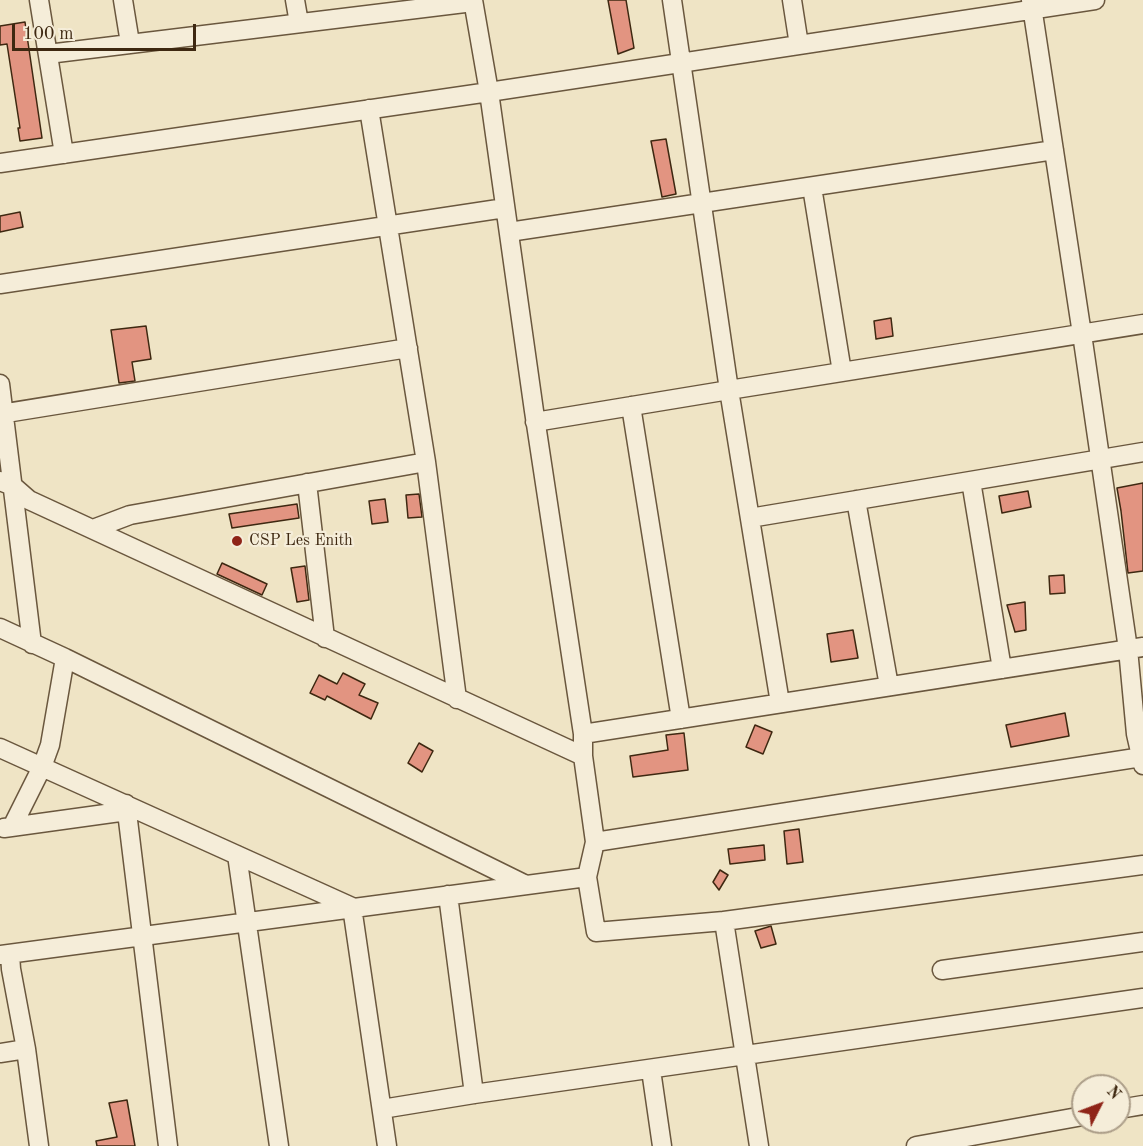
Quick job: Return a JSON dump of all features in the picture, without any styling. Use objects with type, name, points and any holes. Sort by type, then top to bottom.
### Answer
[{"type":"street","points":[[39,0],[64,154]]},
{"type":"street","points":[[123,0],[130,44]]},
{"type":"street","points":[[295,0],[299,23]]},
{"type":"street","points":[[672,0],[729,390],[780,703]]},
{"type":"street","points":[[792,0],[799,45]]},
{"type":"street","points":[[0,163],[799,45],[1031,5],[1095,0]]},
{"type":"street","points":[[48,54],[299,23],[377,7],[473,1],[489,92],[582,734],[595,842],[587,877],[596,932],[724,921],[1143,865]]},
{"type":"street","points":[[595,842],[1142,761],[1136,734],[1136,648],[1100,459],[1031,5]]},
{"type":"street","points":[[369,109],[426,462],[457,699]]},
{"type":"street","points":[[509,232],[1054,150]]},
{"type":"street","points":[[812,187],[842,372]]},
{"type":"street","points":[[0,284],[505,208]]},
{"type":"street","points":[[535,422],[1143,324]]},
{"type":"street","points":[[2,414],[408,348]]},
{"type":"street","points":[[0,384],[4,488],[32,644]]},
{"type":"street","points":[[631,406],[681,719]]},
{"type":"street","points":[[750,518],[1143,452]]},
{"type":"street","points":[[93,529],[130,515],[426,462]]},
{"type":"street","points":[[971,481],[1002,669]]},
{"type":"street","points":[[307,483],[325,638]]},
{"type":"street","points":[[4,488],[583,756]]},
{"type":"street","points":[[856,500],[889,686]]},
{"type":"street","points":[[0,628],[524,884]]},
{"type":"street","points":[[582,734],[1136,648]]},
{"type":"street","points":[[6,828],[42,767],[51,745],[65,658]]},
{"type":"street","points":[[0,748],[126,808],[352,907]]},
{"type":"street","points":[[6,828],[126,808]]},
{"type":"street","points":[[126,808],[168,1146]]},
{"type":"street","points":[[237,855],[279,1146]]},
{"type":"street","points":[[39,1146],[26,1048],[5,962],[142,935],[587,877]]},
{"type":"street","points":[[448,895],[474,1094]]},
{"type":"street","points":[[352,907],[387,1146]]},
{"type":"street","points":[[724,921],[759,1146]]},
{"type":"street","points":[[942,970],[1143,942]]},
{"type":"street","points":[[382,1109],[1143,998]]},
{"type":"street","points":[[0,1053],[26,1048]]},
{"type":"street","points":[[651,1070],[663,1146]]},
{"type":"street","points":[[916,1146],[1071,1118]]},
{"type":"building","points":[[608,0],[626,0],[634,48],[618,54]]},
{"type":"building","points":[[25,22],[42,138],[20,141],[7,44],[0,45],[0,26]]},
{"type":"building","points":[[666,139],[676,194],[662,197],[651,141]]},
{"type":"building","points":[[20,212],[23,227],[0,232],[0,216]]},
{"type":"building","points":[[891,318],[893,336],[876,339],[874,321]]},
{"type":"building","points":[[146,326],[151,359],[132,362],[135,381],[119,383],[111,330]]},
{"type":"building","points":[[1143,483],[1143,571],[1128,573],[1117,488]]},
{"type":"building","points":[[1028,491],[1031,507],[1002,513],[999,496]]},
{"type":"building","points":[[419,494],[422,517],[408,518],[406,495]]},
{"type":"building","points":[[385,499],[388,522],[372,524],[369,501]]},
{"type":"building","points":[[297,504],[299,518],[232,528],[229,514]]},
{"type":"building","points":[[222,563],[267,584],[262,595],[217,574]]},
{"type":"building","points":[[305,566],[309,600],[297,602],[291,568]]},
{"type":"building","points":[[1064,575],[1065,593],[1050,594],[1049,576]]},
{"type":"building","points":[[1025,602],[1026,630],[1015,632],[1007,605]]},
{"type":"building","points":[[853,630],[858,658],[831,662],[827,634]]},
{"type":"building","points":[[343,673],[365,684],[359,695],[378,703],[371,719],[327,696],[325,700],[310,693],[319,675],[337,684]]},
{"type":"building","points":[[1065,713],[1069,736],[1011,747],[1006,725]]},
{"type":"building","points":[[755,725],[772,732],[763,754],[746,747]]},
{"type":"building","points":[[684,733],[688,770],[633,777],[630,756],[668,750],[666,735]]},
{"type":"building","points":[[419,743],[433,751],[422,772],[408,763]]},
{"type":"building","points":[[799,829],[803,862],[787,864],[784,831]]},
{"type":"building","points":[[764,845],[765,860],[730,864],[728,849]]},
{"type":"building","points":[[720,870],[728,875],[719,890],[713,882]]},
{"type":"building","points":[[771,926],[776,944],[761,948],[755,931]]},
{"type":"building","points":[[127,1100],[135,1146],[97,1146],[96,1141],[117,1137],[109,1103]]},
{"type":"place","name":"CSP Les Enith","points":[[237,541]]}]
